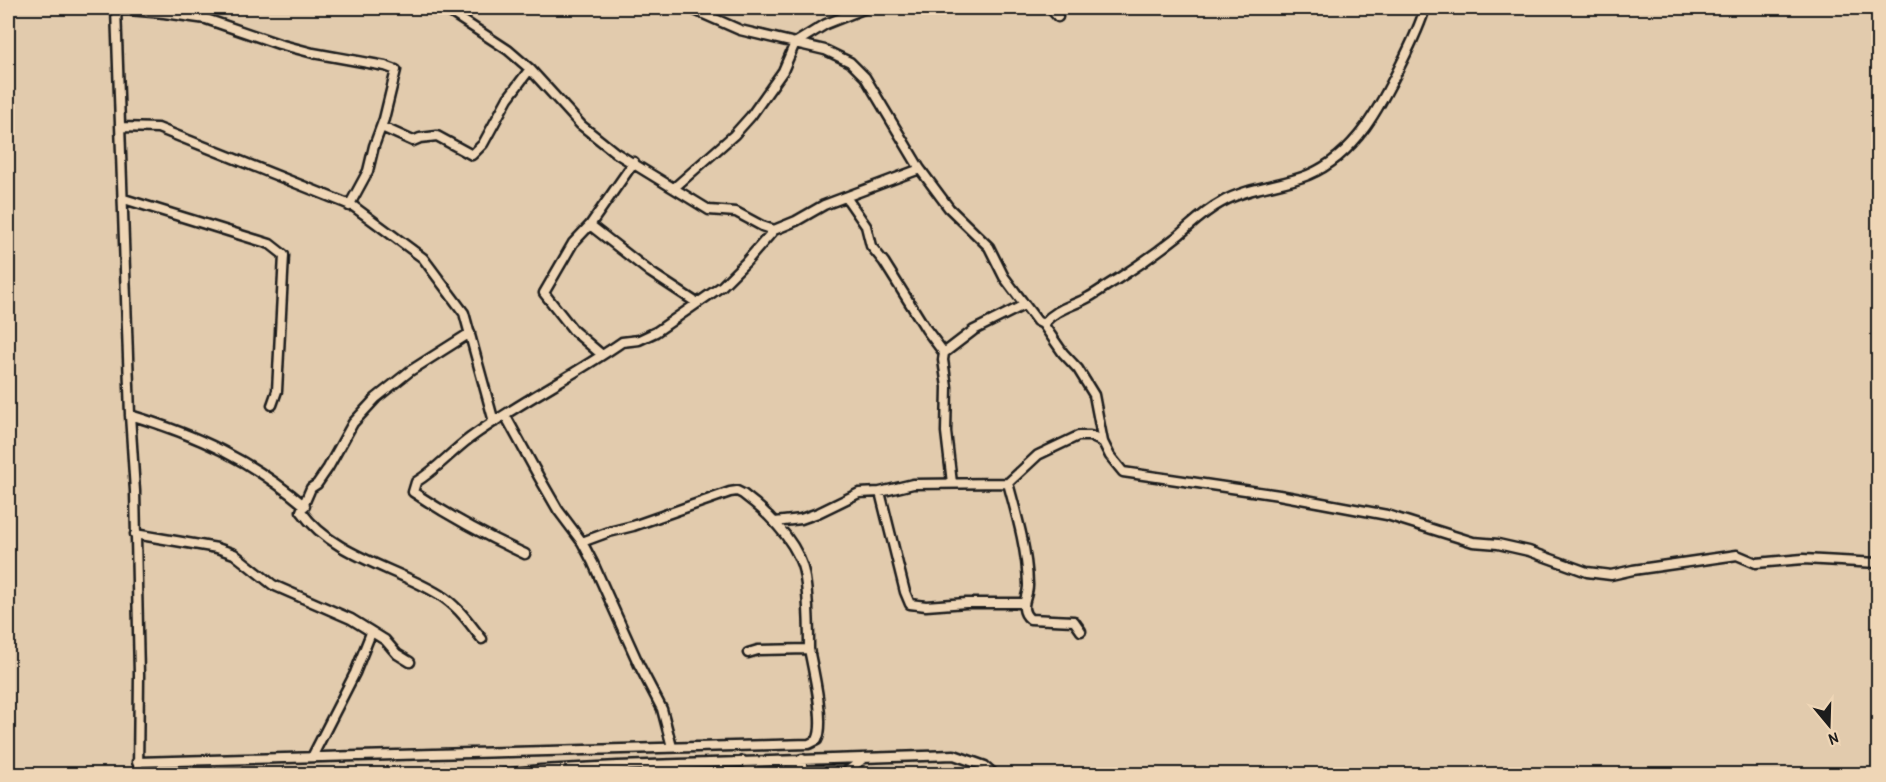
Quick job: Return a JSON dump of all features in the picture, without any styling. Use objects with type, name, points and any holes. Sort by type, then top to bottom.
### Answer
[{"type":"street","points":[[138,774],[139,675],[135,491],[130,415],[116,8],[206,19],[313,53],[396,70],[368,171],[349,206]]},
{"type":"street","points":[[444,8],[508,50],[530,69],[581,125],[616,153],[709,210],[736,212],[774,230]]},
{"type":"street","points":[[690,8],[740,30],[825,50],[850,62],[866,77],[920,169],[949,208],[989,247],[1004,277],[1024,305],[1037,321],[1043,324],[1063,353],[1078,369],[1094,394],[1103,442],[1110,456],[1123,472],[1279,495],[1387,515],[1473,543],[1498,544],[1529,551],[1587,572],[1611,575],[1737,555],[1756,563],[1803,559],[1878,563]]},
{"type":"street","points":[[674,188],[752,116],[783,71],[795,43],[826,24],[866,8]]},
{"type":"street","points":[[1050,8],[1058,17]]},
{"type":"street","points":[[1043,324],[1053,313],[1090,296],[1148,258],[1208,210],[1225,200],[1311,174],[1327,165],[1347,148],[1378,109],[1413,39],[1425,8]]},
{"type":"street","points":[[382,127],[413,141],[437,136],[472,156],[483,144],[508,98],[530,69]]},
{"type":"street","points":[[120,127],[158,128],[353,206],[423,258],[464,313],[494,422]]},
{"type":"street","points":[[602,355],[574,331],[544,293],[573,243],[590,225],[634,162]]},
{"type":"street","points":[[525,554],[478,532],[413,492],[416,482],[428,475],[468,439],[494,422],[622,342],[639,340],[656,332],[722,286],[774,230],[824,205],[920,169]]},
{"type":"street","points":[[846,197],[866,226],[871,246],[944,353]]},
{"type":"street","points":[[124,199],[270,244],[284,255],[277,391],[272,405]]},
{"type":"street","points":[[590,225],[650,272],[697,303]]},
{"type":"street","points":[[952,483],[946,432],[947,387],[944,353],[974,330],[1024,305]]},
{"type":"street","points":[[470,333],[410,371],[376,398],[353,423],[328,468],[317,484],[311,488],[302,512],[309,522],[322,533],[350,552],[442,596],[458,608],[482,639]]},
{"type":"street","points":[[130,415],[174,429],[232,455],[250,465],[305,506]]},
{"type":"street","points":[[505,415],[558,510],[582,542],[662,709],[672,747]]},
{"type":"street","points":[[775,522],[801,519],[859,493],[880,492],[913,484],[1008,483],[1038,455],[1071,439],[1078,436],[1089,436],[1103,442]]},
{"type":"street","points":[[1008,483],[1020,528],[1027,570],[1028,590],[1023,603],[1026,615],[1030,619],[1074,621],[1081,631]]},
{"type":"street","points":[[137,762],[814,742],[820,730],[817,688],[809,649],[808,611],[802,566],[775,522],[743,494],[737,491],[730,492],[582,542]]},
{"type":"street","points":[[880,492],[910,604],[926,606],[1023,603]]},
{"type":"street","points":[[135,534],[217,548],[234,554],[273,585],[351,619],[385,640],[397,654],[410,662]]},
{"type":"street","points":[[312,757],[355,673],[371,633]]},
{"type":"street","points":[[748,653],[758,650],[809,649]]},
{"type":"street","points":[[503,774],[574,768],[954,755],[986,766],[994,774]]},
{"type":"street","points":[[844,774],[865,758]]},
{"type":"street","points":[[802,759],[802,774]]},
{"type":"street","points":[[743,761],[759,774]]}]
